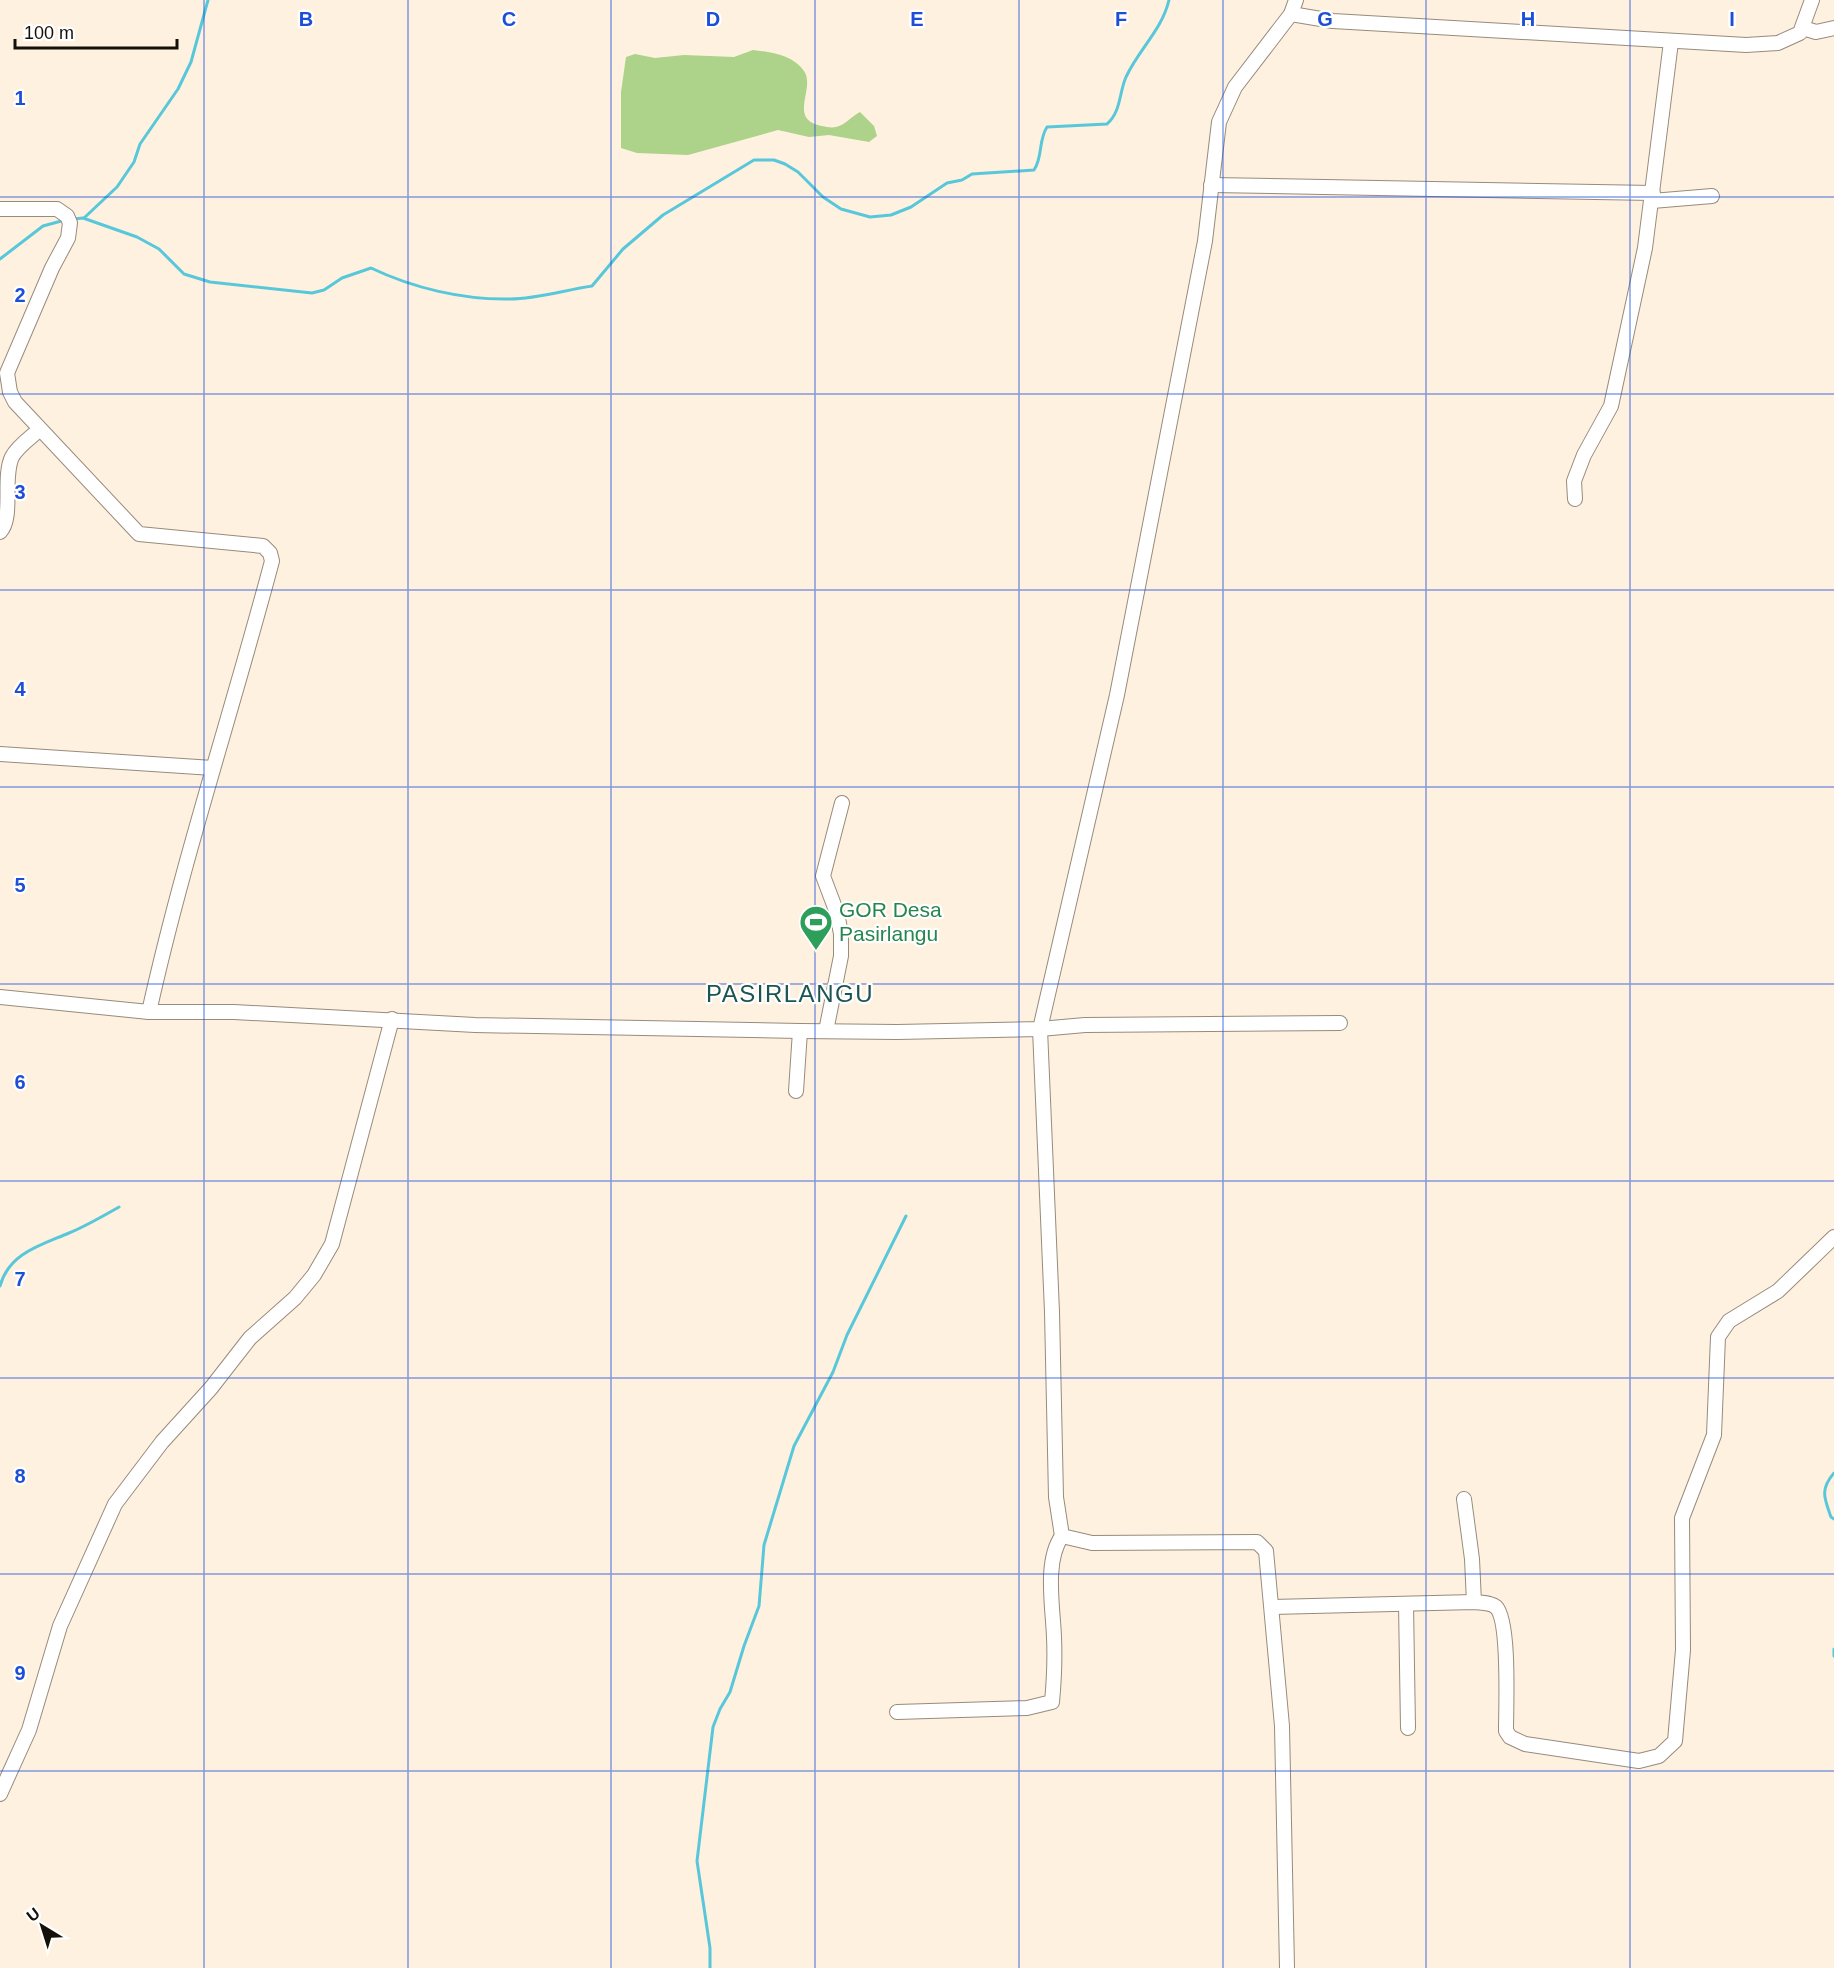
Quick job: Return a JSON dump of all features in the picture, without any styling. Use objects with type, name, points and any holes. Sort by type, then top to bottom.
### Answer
[{"type":"street","points":[[897,1712],[1027,1708],[1052,1702],[1054,1638],[1050,1588],[1057,1543],[1062,1536],[1056,1497],[1052,1312],[1040,1029],[1119,684],[1205,241],[1217,133],[1223,109],[1236,87],[1292,14],[1296,0]]},
{"type":"street","points":[[1292,14],[1333,21],[1746,45],[1769,44],[1790,39],[1803,28],[1812,0]]},
{"type":"street","points":[[1803,28],[1816,32],[1834,28]]},
{"type":"street","points":[[1575,499],[1575,481],[1584,455],[1611,405],[1645,248],[1671,42]]},
{"type":"street","points":[[1211,185],[1653,197],[1712,196]]},
{"type":"street","points":[[0,209],[57,209],[64,213],[70,223],[68,238],[47,278],[7,373],[10,392],[15,402],[139,534],[263,546],[270,553],[272,561],[166,936],[149,1012]]},
{"type":"street","points":[[0,532],[3,528],[6,510],[7,474],[13,455],[39,430]]},
{"type":"street","points":[[0,754],[213,768]]},
{"type":"street","points":[[826,1032],[841,956],[841,934],[837,913],[824,876],[842,803]]},
{"type":"street","points":[[0,997],[149,1012],[392,1019],[475,1025],[826,1032],[1040,1029],[1085,1025],[1340,1023]]},
{"type":"street","points":[[0,1794],[29,1730],[60,1626],[115,1504],[162,1442],[211,1388],[250,1338],[296,1298],[324,1261],[332,1244],[392,1019]]},
{"type":"street","points":[[796,1091],[800,1031]]},
{"type":"street","points":[[1272,1607],[1473,1602],[1490,1604],[1499,1612],[1506,1647],[1506,1731],[1510,1737],[1525,1744],[1639,1761],[1649,1760],[1669,1749],[1675,1741],[1683,1650],[1682,1518],[1714,1436],[1718,1337],[1729,1321],[1778,1291],[1834,1237]]},
{"type":"street","points":[[1464,1499],[1472,1559],[1473,1602]]},
{"type":"street","points":[[1062,1536],[1092,1543],[1257,1542],[1267,1555],[1282,1726],[1287,1968]]},
{"type":"street","points":[[1406,1604],[1408,1728]]},
{"type":"green space","points":[[753,50],[788,58],[804,71],[807,86],[804,110],[806,117],[812,123],[825,127],[836,127],[860,112],[874,126],[877,136],[869,142],[829,135],[809,137],[778,130],[688,155],[637,153],[621,148],[621,92],[626,57],[635,54],[655,58],[684,55],[734,57]]},
{"type":"waterway","points":[[84,218],[117,187],[134,162],[140,144],[178,89],[191,62],[208,0]]},
{"type":"waterway","points":[[74,219],[83,218],[137,237],[159,249],[184,274],[210,282],[312,293],[324,290],[342,278],[371,268],[421,287],[456,295],[492,299],[520,299],[592,286],[623,249],[663,215],[754,160],[774,160],[785,164],[798,172],[823,197],[841,209],[870,217],[891,215],[911,207],[947,183],[962,180],[972,174],[1034,170],[1039,160],[1042,138],[1047,127],[1107,124],[1112,119],[1126,77],[1156,30],[1169,0]]},
{"type":"waterway","points":[[0,259],[43,226],[65,220]]},
{"type":"waterway","points":[[0,1286],[11,1265],[27,1252],[119,1207]]},
{"type":"waterway","points":[[710,1968],[710,1948],[697,1861],[713,1727],[730,1692],[759,1606],[764,1545],[794,1446],[833,1372],[847,1335],[906,1216]]},
{"type":"waterway","points":[[1834,1473],[1825,1489],[1827,1504],[1831,1517],[1834,1519]]},
{"type":"waterway","points":[[1834,1649],[1834,1656]]},
{"type":"place","name":"GOR Desa Pasirlangu","points":[[816,951]]},
{"type":"district","name":"PASIRLANGU","points":[[790,994]]}]
